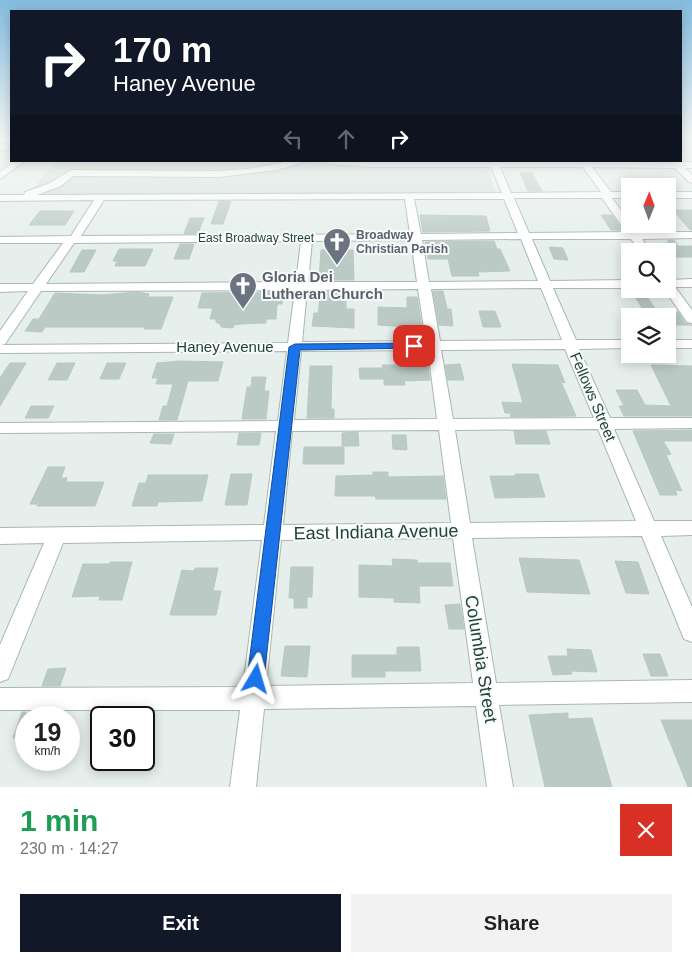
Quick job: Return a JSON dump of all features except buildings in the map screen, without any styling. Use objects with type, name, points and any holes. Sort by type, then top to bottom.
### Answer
[{"type":"street","points":[[0,197],[35,193],[66,179],[69,176]]},
{"type":"street","name":"Fellows Street","points":[[499,176],[692,632]]},
{"type":"street","points":[[593,176],[639,243]]},
{"type":"street","points":[[0,197],[100,199],[621,195]]},
{"type":"street","points":[[676,195],[692,195]]},
{"type":"street","points":[[409,196],[416,236]]},
{"type":"street","points":[[0,341],[100,199]]},
{"type":"street","name":"East Broadway Street","points":[[0,240],[692,235]]},
{"type":"street","name":"Columbia Street","points":[[416,236],[500,787]]},
{"type":"street","points":[[242,787],[307,238]]},
{"type":"street","points":[[676,284],[692,283]]},
{"type":"street","points":[[0,288],[621,284]]},
{"type":"street","points":[[676,296],[692,319]]},
{"type":"street","name":"Haney Avenue","points":[[0,349],[621,344]]},
{"type":"street","points":[[676,344],[692,344]]},
{"type":"street","points":[[0,428],[692,423]]},
{"type":"street","name":"East Indiana Avenue","points":[[0,536],[692,528]]},
{"type":"street","points":[[0,671],[57,536]]},
{"type":"street","points":[[0,699],[254,698],[692,691]]},
{"type":"shaded area","points":[[45,176],[490,176],[497,195],[26,196]]},
{"type":"place","name":"Broadway Christian Parish","points":[[337,266]]},
{"type":"place","name":"Gloria Dei Lutheran Church","points":[[243,310]]},
{"type":"route","points":[[256,679],[295,347],[414,346]]}]
